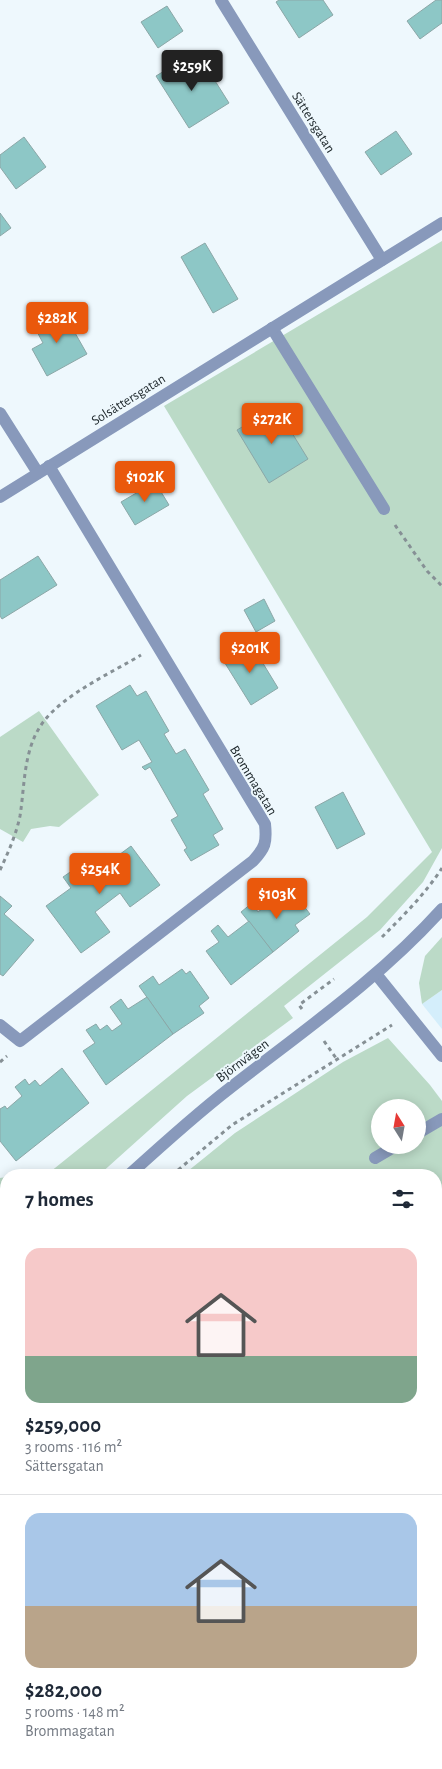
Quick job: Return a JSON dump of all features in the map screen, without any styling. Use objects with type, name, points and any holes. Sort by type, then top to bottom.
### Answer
[{"type":"street","name":"Sättersgatan","points":[[221,0],[382,260]]},
{"type":"street","name":"Solsättersgatan","points":[[0,496],[442,223]]},
{"type":"street","points":[[272,328],[384,508]]},
{"type":"street","name":"Brommagatan","points":[[0,413],[43,469],[156,646],[265,824],[266,838],[263,850],[253,861],[20,1041],[0,1025]]},
{"type":"street","name":"Björnvägen","points":[[135,1169],[228,1088],[314,1025],[376,974],[418,936],[442,910]]},
{"type":"street","points":[[376,974],[442,1056]]},
{"type":"street","points":[[426,1128],[442,1119]]},
{"type":"street","points":[[375,1158],[382,1154]]},
{"type":"path","points":[[384,508],[427,570],[442,586]]},
{"type":"path","points":[[0,870],[9,850],[19,817],[27,760],[36,735],[44,721],[62,703],[156,646]]},
{"type":"path","points":[[179,1169],[232,1125],[410,1014]]},
{"type":"shaded area","points":[[442,990],[442,1029],[422,1004]]},
{"type":"green space","points":[[442,241],[442,848],[423,882],[380,930],[284,1006],[293,1018],[187,1096],[106,1169],[54,1169],[367,917],[432,852],[164,406]]},
{"type":"green space","points":[[39,711],[99,795],[59,827],[50,826],[31,829],[23,842],[0,829],[0,737]]},
{"type":"green space","points":[[442,937],[442,990],[422,1004],[419,983],[425,956]]},
{"type":"green space","points":[[388,1038],[442,1101],[442,1169],[190,1169],[235,1133],[343,1062]]},
{"type":"building","points":[[279,0],[323,0],[333,15],[299,38],[276,2]]},
{"type":"building","points":[[436,0],[442,0],[442,23],[420,39],[407,21]]},
{"type":"building","points":[[167,6],[183,31],[158,48],[141,22]]},
{"type":"building","points":[[182,60],[191,74],[205,65],[229,103],[189,128],[156,76]]},
{"type":"building","points":[[396,131],[412,154],[381,175],[365,152]]},
{"type":"building","points":[[24,137],[46,167],[16,189],[0,167],[0,155]]},
{"type":"building","points":[[0,213],[11,228],[0,236]]},
{"type":"building","points":[[205,243],[238,299],[213,313],[181,257]]},
{"type":"building","points":[[62,310],[87,354],[47,376],[32,349],[43,343],[34,326]]},
{"type":"building","points":[[276,407],[308,459],[269,483],[237,430]]},
{"type":"building","points":[[155,482],[169,505],[135,525],[121,502]]},
{"type":"building","points":[[38,556],[57,585],[2,619],[0,616],[0,580]]},
{"type":"building","points":[[264,599],[275,621],[256,632],[244,610]]},
{"type":"building","points":[[250,642],[278,688],[251,705],[223,660]]},
{"type":"building","points":[[130,685],[137,696],[146,691],[169,731],[164,734],[176,754],[185,749],[209,790],[203,794],[223,829],[213,835],[219,845],[191,861],[184,850],[187,848],[171,820],[178,816],[150,767],[145,770],[142,767],[152,762],[139,740],[122,750],[96,706]]},
{"type":"building","points":[[343,792],[365,834],[337,849],[315,807]]},
{"type":"building","points":[[131,846],[160,885],[130,907],[120,893],[95,912],[110,932],[81,953],[46,906],[71,888],[63,877],[92,857],[100,869]]},
{"type":"building","points":[[293,892],[310,914],[295,925],[299,931],[273,952],[241,912],[252,903],[258,912],[282,893],[285,898]]},
{"type":"building","points":[[0,896],[12,906],[4,914],[34,940],[3,976],[0,974]]},
{"type":"building","points":[[249,921],[273,952],[231,985],[206,951],[219,942],[211,931],[218,925],[228,937]]},
{"type":"building","points":[[182,969],[186,974],[190,971],[209,998],[199,1006],[204,1013],[173,1034],[139,986],[153,976],[159,985]]},
{"type":"building","points":[[147,997],[173,1034],[106,1085],[83,1051],[95,1043],[86,1030],[96,1024],[100,1030],[107,1025],[112,1031],[122,1024],[110,1007],[121,999],[128,1009]]},
{"type":"building","points":[[62,1068],[89,1103],[16,1161],[0,1141],[0,1109],[5,1106],[7,1109],[22,1096],[15,1087],[25,1079],[29,1085],[35,1080],[40,1086]]}]
